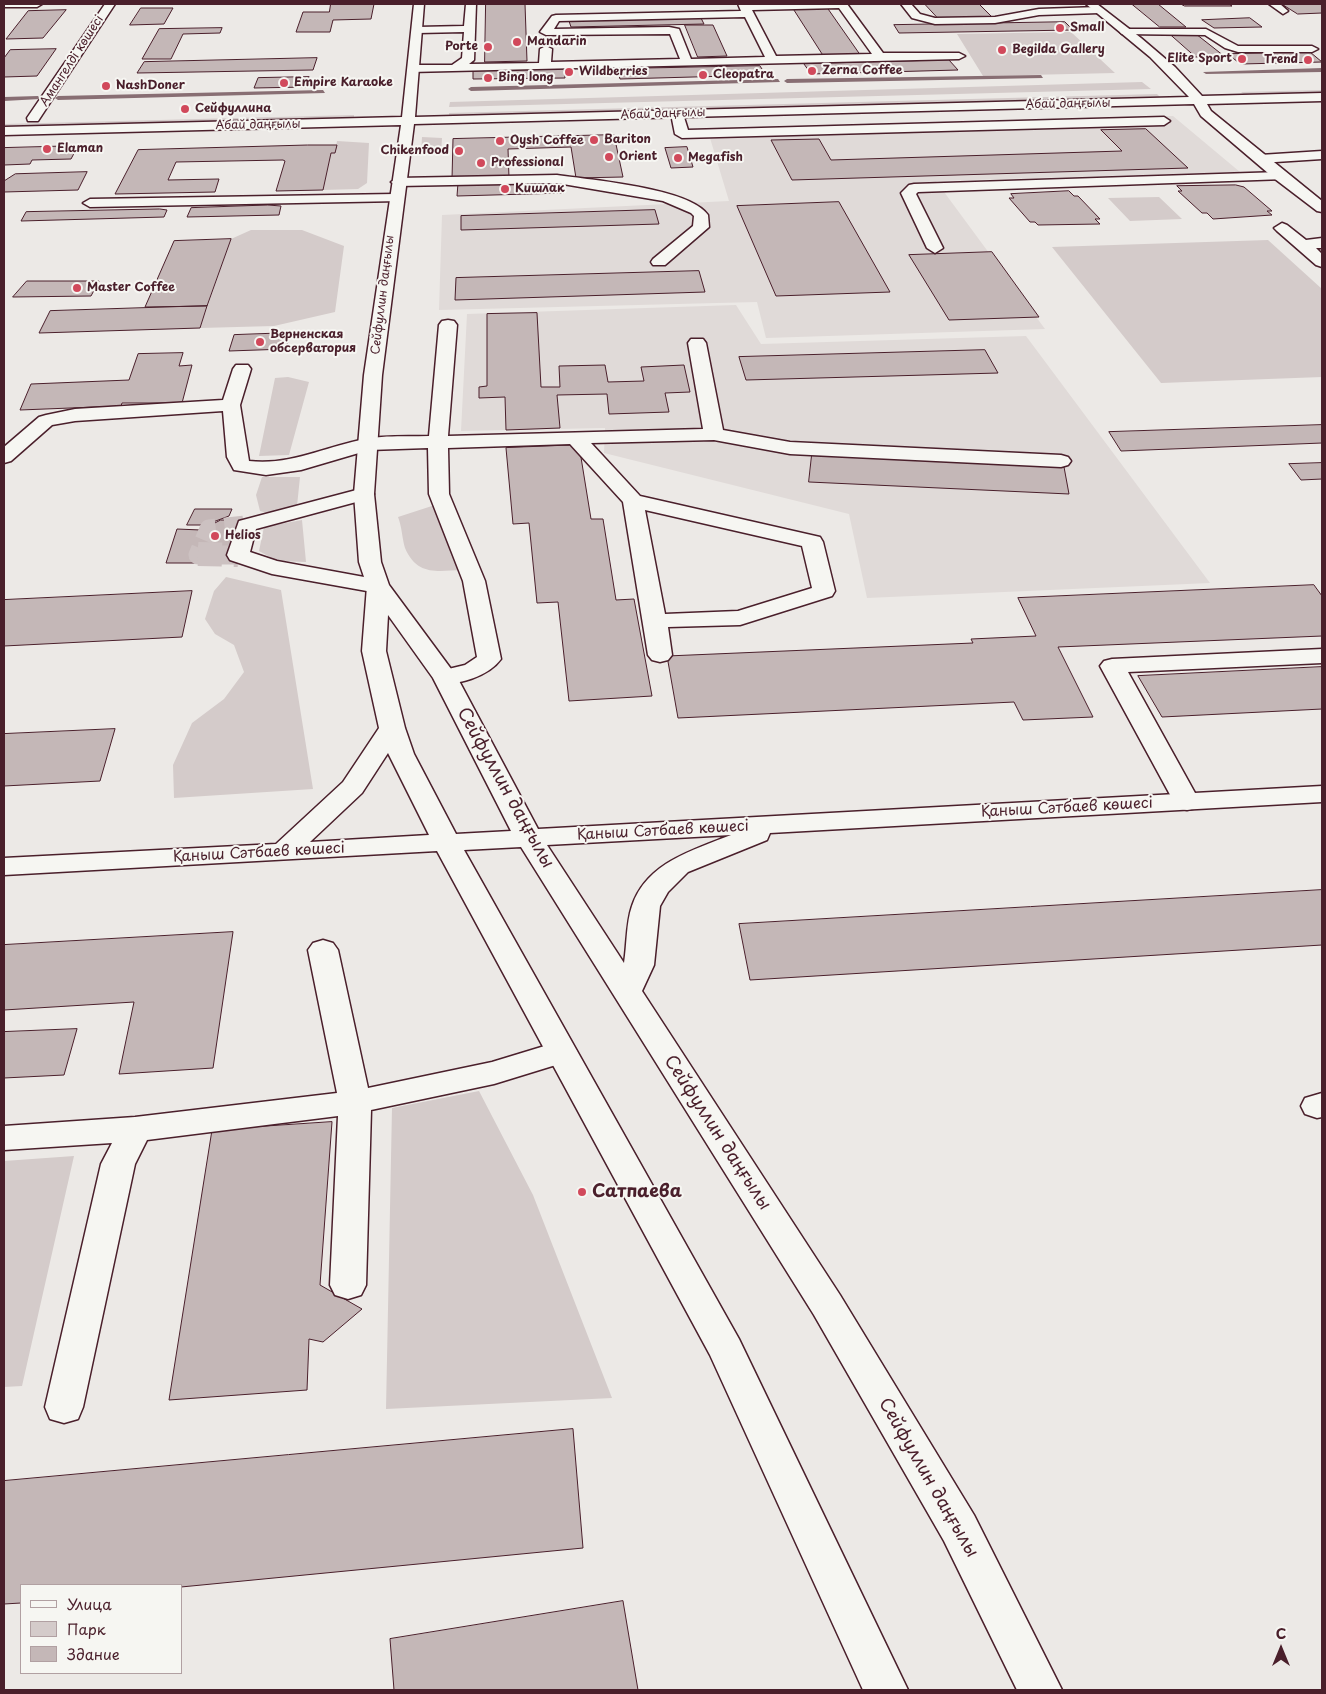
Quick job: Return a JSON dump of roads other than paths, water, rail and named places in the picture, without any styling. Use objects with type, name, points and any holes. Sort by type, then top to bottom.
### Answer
[{"type":"main road","points":[[4,4],[37,4]]},
{"type":"main road","name":"Амангелді көшесі","points":[[33,118],[110,4]]},
{"type":"main road","name":"Сейфуллин даңғылы","points":[[419,4],[414,69],[372,375],[364,494],[370,562],[378,586],[445,678],[503,792],[529,838],[827,1305],[959,1528],[1040,1690]]},
{"type":"main road","points":[[455,68],[468,60],[471,4]]},
{"type":"main road","points":[[906,4],[916,16],[935,20],[995,20],[1038,12],[1095,7],[1189,88],[1200,100],[1206,113],[1280,176],[1322,208]]},
{"type":"main road","points":[[1274,4],[1283,11]]},
{"type":"main road","points":[[545,66],[546,32],[556,18],[842,5],[880,57]]},
{"type":"main road","points":[[746,8],[773,61]]},
{"type":"main road","points":[[418,30],[469,29]]},
{"type":"main road","points":[[546,32],[670,30],[674,31],[687,63]]},
{"type":"main road","points":[[1126,32],[1206,32],[1212,33],[1230,48],[1312,49]]},
{"type":"main road","points":[[414,69],[959,56]]},
{"type":"main road","name":"Абай даңғылы","points":[[4,132],[408,115],[1322,85]]},
{"type":"main road","name":"Абай даңғылы","points":[[4,119],[677,114],[1322,97]]},
{"type":"main road","points":[[677,114],[682,134],[1164,121]]},
{"type":"main road","points":[[1260,159],[1321,157]]},
{"type":"main road","points":[[936,248],[908,193],[914,188],[1280,176]]},
{"type":"main road","points":[[90,203],[397,190],[557,179],[666,197],[696,210],[701,215],[702,227],[659,262]]},
{"type":"main road","points":[[1282,228],[1322,262]]},
{"type":"main road","points":[[1303,245],[1322,244]]},
{"type":"main road","points":[[445,678],[473,670],[489,659],[474,581],[439,494],[438,441],[448,325]]},
{"type":"main road","points":[[697,342],[714,434]]},
{"type":"main road","points":[[242,369],[230,405],[234,416],[237,457],[241,466],[266,469],[300,464],[368,444],[714,434],[790,448],[1061,462]]},
{"type":"main road","points":[[4,457],[46,421],[75,415],[230,405]]},
{"type":"main road","points":[[575,438],[633,501],[660,656]]},
{"type":"main road","points":[[364,494],[246,526],[238,555],[272,567],[378,586]]},
{"type":"main road","points":[[633,501],[812,542],[824,591],[740,618],[655,621]]},
{"type":"main road","name":"Сейфуллин даңғылы","points":[[378,586],[374,651],[392,728],[405,762],[446,842],[726,1350],[886,1690]]},
{"type":"main road","points":[[1187,802],[1112,666],[1322,656]]},
{"type":"main road","points":[[283,852],[353,787],[392,728]]},
{"type":"main road","name":"Қаныш Сәтбаев көшесі","points":[[4,866],[1322,794]]},
{"type":"main road","points":[[627,992],[639,965],[646,906],[657,887],[678,866],[782,824]]},
{"type":"main road","points":[[323,950],[356,1102],[348,1284]]},
{"type":"main road","points":[[4,1138],[134,1129],[356,1102],[494,1073],[561,1052]]},
{"type":"main road","points":[[64,1407],[118,1164],[134,1129]]},
{"type":"waterway","points":[[1206,72],[1322,70]]},
{"type":"waterway","points":[[787,81],[1041,77]]},
{"type":"waterway","points":[[471,89],[778,81]]},
{"type":"waterway","points":[[58,98],[323,92]]},
{"type":"waterway","points":[[4,99],[38,98]]},
{"type":"tunnel","points":[[198,554],[209,529],[246,525]]},
{"type":"tunnel","points":[[198,554],[238,555],[198,555],[198,554]]},
{"type":"place","name":"Small","points":[[1060,28]]},
{"type":"place","name":"Mandarin","points":[[517,42]]},
{"type":"place","name":"Porte","points":[[488,47]]},
{"type":"place","name":"Begilda Gallery","points":[[1002,50]]},
{"type":"place","name":"Elite Sport","points":[[1242,59]]},
{"type":"place","name":"Trend","points":[[1308,60]]},
{"type":"place","name":"Zerna Coffee","points":[[812,71]]},
{"type":"place","name":"Wildberries","points":[[569,72]]},
{"type":"place","name":"Cleopatra","points":[[703,75]]},
{"type":"place","name":"Bing long","points":[[488,78]]},
{"type":"place","name":"Empire Karaoke","points":[[284,83]]},
{"type":"place","name":"NashDoner","points":[[106,86]]},
{"type":"place","name":"Сейфуллина","points":[[185,109]]},
{"type":"place","name":"Bariton","points":[[594,140]]},
{"type":"place","name":"Oysh Coffee","points":[[500,141]]},
{"type":"place","name":"Elaman","points":[[47,149]]},
{"type":"place","name":"Chikenfood","points":[[459,151]]},
{"type":"place","name":"Orient","points":[[609,157]]},
{"type":"place","name":"Megafish","points":[[678,158]]},
{"type":"place","name":"Professional","points":[[481,163]]},
{"type":"place","name":"Кишлак","points":[[505,189]]},
{"type":"place","name":"Master Coffee","points":[[77,288]]},
{"type":"place","name":"Верненская обсерватория","points":[[260,342]]},
{"type":"place","name":"Helios","points":[[215,536]]},
{"type":"place","name":"Сатпаева","points":[[582,1192]]}]
